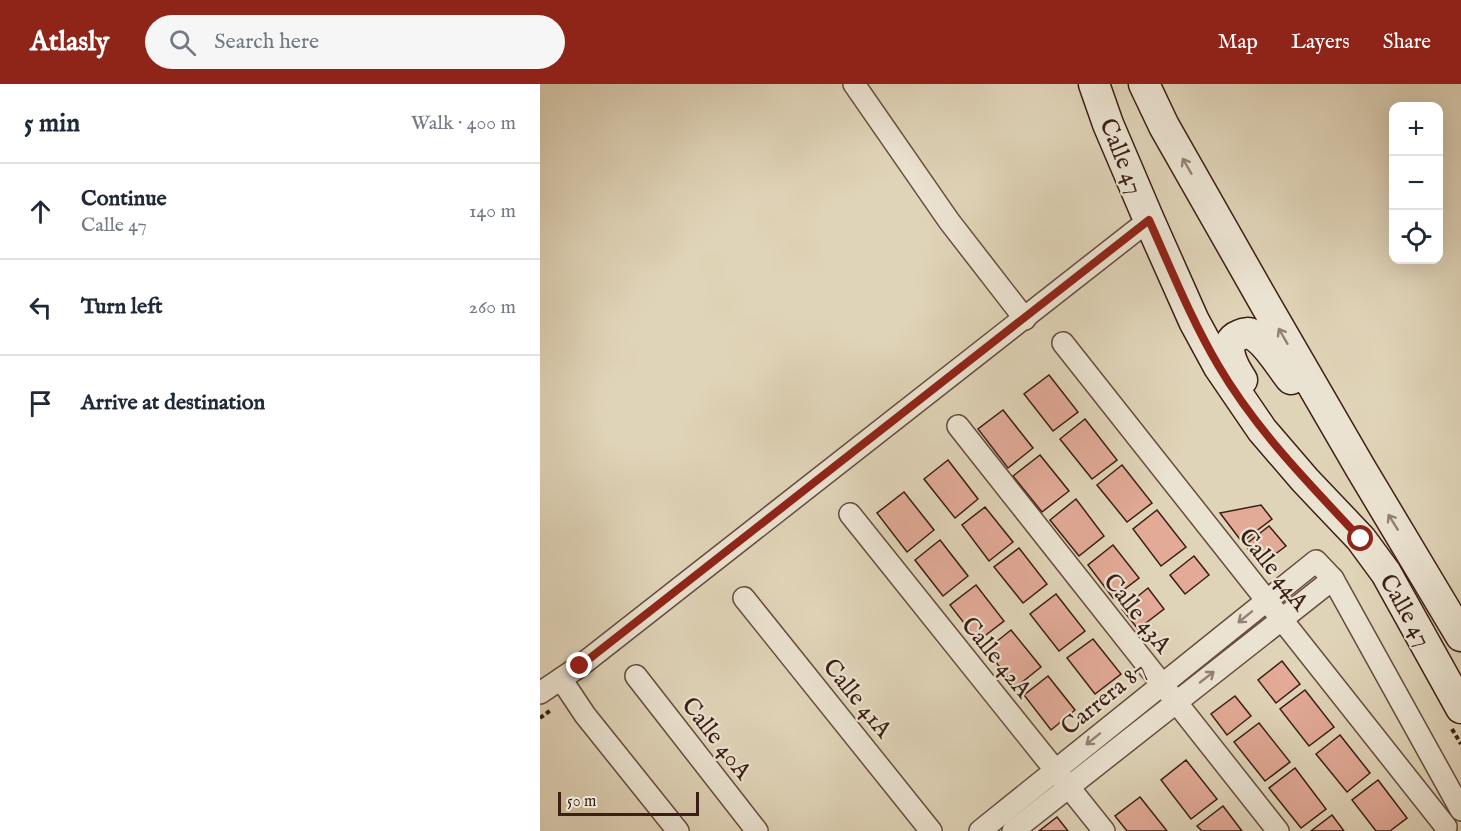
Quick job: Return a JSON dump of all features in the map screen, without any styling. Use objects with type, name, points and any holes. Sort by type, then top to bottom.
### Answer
[{"type":"main road","name":"Calle 47","points":[[1094,84],[1149,220],[1194,321],[1219,367],[1262,430],[1361,539],[1386,573],[1461,708]]},
{"type":"main road","name":"Calle 47","points":[[1144,84],[1164,126],[1361,469],[1461,636]]},
{"type":"main road","points":[[1305,480],[1235,369],[1229,355],[1230,344],[1236,336],[1246,333],[1253,334],[1262,342],[1361,469]]},
{"type":"street","points":[[854,84],[949,221],[1025,319]]},
{"type":"street","points":[[540,693],[1025,319],[1149,220]]},
{"type":"street","name":"Calle 44A","points":[[1062,343],[1446,827]]},
{"type":"street","name":"Calle 43A","points":[[958,426],[1278,831]]},
{"type":"street","name":"Calle 42A","points":[[850,514],[1104,831]]},
{"type":"street","name":"Carrera 87","points":[[980,831],[1317,561],[1333,579],[1013,831]]},
{"type":"street","points":[[1333,579],[1461,810]]},
{"type":"street","name":"Calle 41A","points":[[744,598],[931,831]]},
{"type":"street","name":"Calle 40A","points":[[636,676],[757,831]]},
{"type":"street","points":[[561,679],[585,715],[678,831]]},
{"type":"building","points":[[1049,375],[1078,412],[1053,431],[1024,394]]},
{"type":"building","points":[[1003,410],[1033,448],[1008,468],[978,429]]},
{"type":"building","points":[[1085,419],[1117,460],[1092,479],[1060,439]]},
{"type":"building","points":[[1040,455],[1069,491],[1042,512],[1013,476]]},
{"type":"building","points":[[948,460],[978,499],[955,518],[924,479]]},
{"type":"building","points":[[1122,465],[1152,503],[1127,522],[1097,485]]},
{"type":"building","points":[[904,492],[934,530],[907,552],[877,513]]},
{"type":"building","points":[[1076,499],[1104,536],[1079,556],[1050,520]]},
{"type":"building","points":[[1261,505],[1272,519],[1242,542],[1220,513]]},
{"type":"building","points":[[985,507],[1013,542],[989,561],[962,525]]},
{"type":"building","points":[[1157,510],[1186,547],[1161,566],[1133,529]]},
{"type":"building","points":[[1269,526],[1286,546],[1261,565],[1245,545]]},
{"type":"building","points":[[940,540],[968,576],[943,596],[915,560]]},
{"type":"building","points":[[1113,545],[1139,578],[1113,598],[1088,565]]},
{"type":"building","points":[[1019,548],[1047,584],[1023,603],[994,567]]},
{"type":"building","points":[[1194,556],[1209,575],[1185,594],[1170,575]]},
{"type":"building","points":[[976,585],[1004,621],[978,641],[950,605]]},
{"type":"building","points":[[1148,588],[1164,609],[1138,629],[1122,609]]},
{"type":"building","points":[[1056,594],[1085,631],[1059,651],[1030,614]]},
{"type":"building","points":[[1011,630],[1041,667],[1016,687],[986,650]]},
{"type":"building","points":[[1093,639],[1121,674],[1095,694],[1067,658]]},
{"type":"building","points":[[1282,661],[1300,684],[1276,703],[1258,680]]},
{"type":"building","points":[[1048,676],[1075,710],[1051,730],[1024,695]]},
{"type":"building","points":[[1305,690],[1334,727],[1309,746],[1280,709]]},
{"type":"building","points":[[1235,696],[1251,716],[1227,735],[1211,714]]},
{"type":"building","points":[[1259,723],[1290,762],[1265,781],[1234,742]]},
{"type":"building","points":[[1340,735],[1370,773],[1347,792],[1316,754]]},
{"type":"building","points":[[1186,760],[1217,799],[1191,819],[1161,780]]},
{"type":"building","points":[[1295,768],[1326,809],[1301,828],[1269,788]]},
{"type":"building","points":[[1378,780],[1407,818],[1390,831],[1376,831],[1352,800]]},
{"type":"building","points":[[1140,797],[1167,831],[1127,831],[1115,816]]},
{"type":"building","points":[[1223,806],[1242,831],[1202,831],[1197,826]]},
{"type":"building","points":[[1332,815],[1344,831],[1311,831]]},
{"type":"building","points":[[1057,817],[1068,831],[1039,831]]},
{"type":"route","points":[[580,666],[1149,220],[1194,321],[1219,367],[1262,430],[1361,539]]}]
